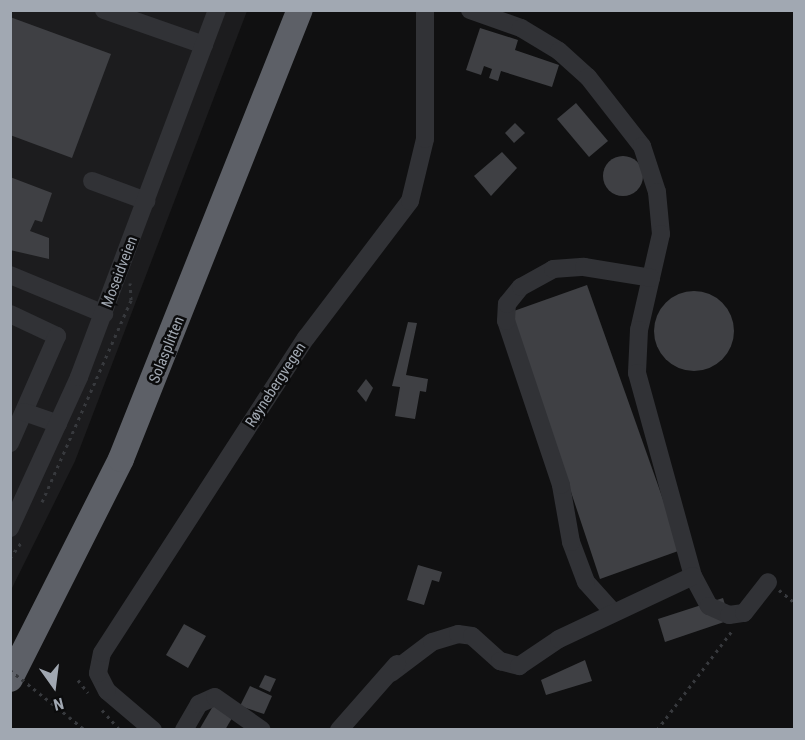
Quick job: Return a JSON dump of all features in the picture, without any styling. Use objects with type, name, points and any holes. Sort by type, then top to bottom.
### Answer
[{"type":"highway","name":"Solasplitten","points":[[10,644],[53,564],[143,365],[282,10]]},
{"type":"highway","name":"Solasplitten","points":[[10,680],[142,410],[300,10]]},
{"type":"street","points":[[104,10],[204,45]]},
{"type":"street","name":"Moseidveien","points":[[10,528],[58,424],[104,314],[217,10]]},
{"type":"street","name":"Røynebergvegen","points":[[153,729],[107,691],[98,673],[100,659],[306,338],[410,201],[425,139],[425,10]]},
{"type":"street","points":[[470,10],[521,28],[560,51],[588,78],[642,146],[657,192],[661,234],[639,330],[637,373],[693,576],[700,595],[718,613],[744,613],[768,582]]},
{"type":"street","points":[[92,181],[146,201]]},
{"type":"street","points":[[613,612],[586,582],[571,542],[561,485],[506,321],[507,304],[520,287],[553,269],[584,267],[651,278]]},
{"type":"street","points":[[10,275],[104,314]]},
{"type":"street","points":[[10,314],[57,336],[10,443]]},
{"type":"street","points":[[24,412],[58,424]]},
{"type":"street","points":[[339,729],[391,673],[432,642],[464,634],[480,640],[508,666],[519,666],[613,612],[693,576]]},
{"type":"street","points":[[391,673],[403,650]]},
{"type":"street","points":[[184,729],[199,704],[215,697],[262,729]]},
{"type":"path","points":[[70,442],[132,300],[133,286],[125,279]]},
{"type":"path","points":[[657,729],[744,613]]},
{"type":"path","points":[[10,670],[85,729]]},
{"type":"shaded area","points":[[11,11],[247,11],[75,461],[11,590]]},
{"type":"building","points":[[10,17],[111,54],[72,158],[10,135]]},
{"type":"building","points":[[480,28],[518,40],[515,50],[559,65],[552,87],[501,71],[498,81],[489,78],[492,69],[484,66],[481,75],[466,70]]},
{"type":"building","points":[[576,103],[608,141],[589,157],[557,119]]},
{"type":"building","points":[[515,123],[525,133],[514,143],[505,133]]},
{"type":"building","points":[[502,152],[517,168],[491,196],[474,176]]},
{"type":"building","points":[[623,156],[637,162],[643,176],[637,190],[623,196],[609,190],[603,176],[609,162]]},
{"type":"building","points":[[10,177],[52,193],[42,222],[35,220],[30,231],[49,238],[49,259],[10,250]]},
{"type":"building","points":[[587,285],[681,550],[600,579],[511,312]]},
{"type":"building","points":[[694,291],[709,294],[722,303],[731,316],[734,331],[731,346],[722,359],[709,368],[694,371],[679,368],[666,359],[657,346],[654,331],[657,316],[666,303],[679,294]]},
{"type":"building","points":[[408,322],[417,323],[406,375],[428,379],[426,392],[420,391],[415,419],[395,416],[400,387],[392,386]]},
{"type":"building","points":[[366,379],[373,388],[366,402],[357,391]]},
{"type":"building","points":[[418,565],[442,572],[439,582],[432,580],[424,605],[407,600]]},
{"type":"building","points":[[723,598],[730,620],[665,642],[658,619]]},
{"type":"building","points":[[184,624],[206,636],[188,668],[166,655]]},
{"type":"building","points":[[585,660],[592,681],[546,695],[541,680]]},
{"type":"building","points":[[265,675],[276,679],[270,692],[259,687]]},
{"type":"building","points":[[250,686],[272,696],[264,714],[240,706]]},
{"type":"building","points":[[216,701],[235,713],[225,730],[199,730]]}]
